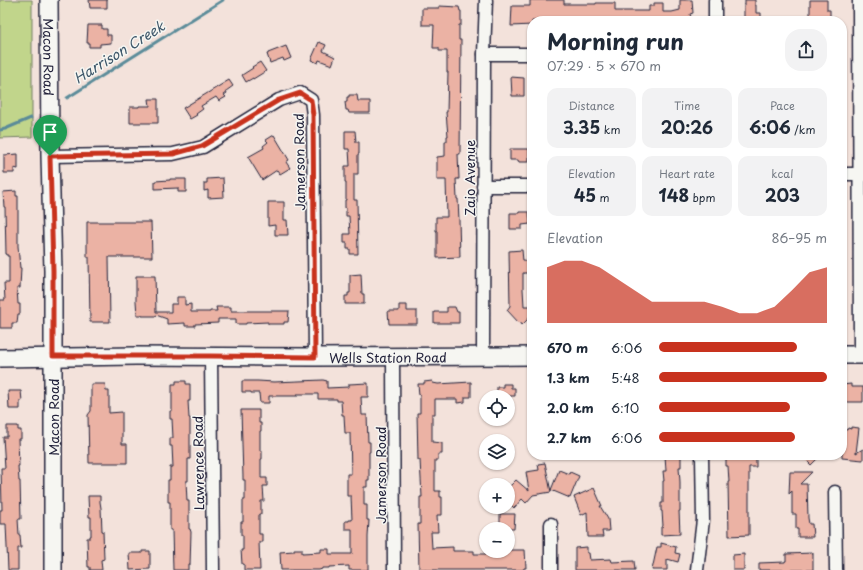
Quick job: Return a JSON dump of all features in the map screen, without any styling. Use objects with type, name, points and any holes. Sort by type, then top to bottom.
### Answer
[{"type":"main road","name":"Macon Road","points":[[49,0],[50,156],[53,271],[53,570]]},
{"type":"main road","points":[[847,355],[861,355]]},
{"type":"main road","name":"Wells Station Road","points":[[0,358],[53,356],[527,356]]},
{"type":"street","name":"Zaio Avenue","points":[[483,356],[484,54],[486,0]]},
{"type":"street","points":[[715,0],[715,16]]},
{"type":"street","points":[[859,0],[861,355]]},
{"type":"street","points":[[484,54],[527,54]]},
{"type":"street","name":"Jamerson Road","points":[[50,156],[173,154],[202,146],[279,100],[300,93],[311,100],[313,115],[315,357]]},
{"type":"street","points":[[847,174],[861,174]]},
{"type":"street","points":[[483,186],[527,186]]},
{"type":"street","name":"Lawrence Road","points":[[211,356],[213,570]]},
{"type":"street","name":"Jamerson Road","points":[[393,357],[394,570]]},
{"type":"street","points":[[697,570],[703,520],[702,460]]},
{"type":"street","points":[[835,492],[836,570]]},
{"type":"street","points":[[551,524],[551,570]]},
{"type":"green space","points":[[0,0],[32,0],[32,137],[0,138]]},
{"type":"building","points":[[89,0],[107,0],[107,8],[90,8]]},
{"type":"building","points":[[530,0],[564,0],[564,4],[615,3],[615,11],[649,11],[649,6],[654,6],[654,3],[663,3],[663,12],[672,12],[680,10],[680,0],[692,0],[693,13],[690,14],[691,16],[527,16],[527,25],[511,26],[512,6],[530,6]]},
{"type":"building","points":[[745,0],[755,0],[756,13],[761,13],[761,16],[744,16]]},
{"type":"building","points":[[810,0],[827,0],[827,10],[830,10],[830,16],[810,16]]},
{"type":"building","points":[[439,6],[459,7],[461,11],[461,25],[459,25],[459,40],[461,40],[460,154],[458,154],[459,179],[456,179],[460,257],[437,258],[436,217],[447,217],[446,180],[437,180],[437,157],[445,156],[445,141],[447,141],[448,136],[446,112],[448,72],[447,51],[439,51],[439,48],[433,48],[434,25],[422,25],[422,8],[439,8]]},
{"type":"building","points":[[88,25],[102,25],[102,29],[107,29],[107,35],[111,35],[111,43],[100,44],[100,47],[89,47],[89,43],[87,43]]},
{"type":"building","points":[[319,42],[326,45],[323,51],[335,57],[332,65],[319,60],[318,63],[311,60]]},
{"type":"building","points":[[286,46],[291,58],[284,61],[283,58],[270,63],[267,54]]},
{"type":"building","points":[[260,62],[266,71],[246,82],[242,75]]},
{"type":"building","points":[[511,77],[524,78],[524,96],[512,96]]},
{"type":"building","points":[[229,80],[233,86],[226,91],[227,93],[224,95],[226,97],[219,101],[216,97],[201,106],[203,109],[190,119],[183,108]]},
{"type":"building","points":[[349,95],[357,95],[358,101],[370,101],[370,113],[349,113],[348,110],[346,110],[345,102],[347,102],[347,97],[349,97]]},
{"type":"building","points":[[149,99],[158,99],[158,123],[130,123],[130,107],[150,106]]},
{"type":"building","points":[[345,131],[355,131],[356,142],[359,142],[358,174],[354,174],[354,200],[357,200],[358,254],[350,254],[350,249],[347,249],[347,243],[344,243],[344,234],[350,234],[349,216],[346,216],[345,208],[345,166],[350,166],[349,149],[345,149]]},
{"type":"building","points":[[274,135],[289,160],[286,162],[290,168],[280,174],[277,170],[262,180],[248,157],[264,148],[263,146],[268,142],[266,140]]},
{"type":"building","points":[[510,149],[527,149],[527,162],[510,160]]},
{"type":"building","points":[[18,154],[18,169],[14,168],[14,173],[4,173],[4,155]]},
{"type":"building","points":[[223,178],[224,197],[208,198],[208,190],[204,191],[204,183],[207,183],[207,179]]},
{"type":"building","points":[[186,179],[186,192],[178,192],[178,188],[155,189],[155,181]]},
{"type":"building","points":[[16,191],[16,196],[18,196],[18,246],[21,268],[20,288],[17,288],[20,314],[18,314],[17,323],[12,323],[12,328],[0,328],[0,300],[5,300],[4,283],[9,283],[9,256],[6,254],[5,207],[3,192]]},
{"type":"building","points":[[268,202],[284,202],[284,220],[287,220],[288,235],[275,235],[275,225],[268,226]]},
{"type":"building","points":[[527,212],[527,224],[522,225],[522,229],[510,229],[510,213]]},
{"type":"building","points":[[87,222],[151,222],[152,257],[109,257],[110,322],[90,322]]},
{"type":"building","points":[[522,250],[523,261],[527,261],[527,273],[523,273],[523,289],[524,306],[527,306],[527,320],[522,325],[507,310],[510,306],[509,251]]},
{"type":"building","points":[[361,274],[364,304],[345,304],[345,296],[348,296],[348,293],[350,293],[350,275]]},
{"type":"building","points":[[136,276],[155,276],[156,312],[171,312],[171,304],[177,304],[177,297],[185,297],[185,305],[191,304],[191,312],[217,311],[216,307],[231,307],[231,311],[289,311],[288,322],[284,322],[284,324],[268,324],[268,322],[236,324],[236,319],[218,319],[218,323],[185,326],[185,323],[167,324],[167,319],[156,315],[137,315]]},
{"type":"building","points":[[399,305],[407,305],[407,311],[417,311],[417,324],[389,324],[388,311],[399,311]]},
{"type":"building","points":[[447,307],[455,307],[457,312],[459,312],[459,323],[434,323],[434,312],[447,312]]},
{"type":"building","points":[[176,381],[186,381],[186,384],[190,384],[190,401],[188,401],[190,418],[190,459],[188,459],[188,481],[186,481],[187,501],[189,501],[189,529],[191,532],[190,565],[188,565],[188,570],[173,570],[172,530],[170,530],[170,502],[168,502],[168,480],[170,480],[170,467],[173,467],[172,446],[170,446],[170,438],[173,438],[170,411],[172,411],[172,384],[176,384]]},
{"type":"building","points":[[242,381],[274,382],[327,381],[327,388],[349,387],[349,384],[368,383],[368,397],[361,397],[362,415],[367,415],[368,442],[370,442],[369,480],[367,480],[367,487],[364,487],[364,505],[367,505],[367,520],[369,520],[368,570],[349,570],[349,566],[329,567],[319,570],[281,570],[280,552],[302,549],[302,553],[321,552],[321,549],[329,549],[329,554],[352,554],[352,529],[345,529],[345,521],[352,520],[351,496],[347,496],[347,474],[351,474],[350,433],[345,433],[344,415],[342,415],[341,401],[337,401],[337,399],[318,399],[318,394],[297,394],[298,396],[269,396],[269,403],[260,403],[259,393],[242,392]]},
{"type":"building","points":[[432,381],[433,383],[438,384],[471,382],[471,397],[465,397],[465,402],[457,403],[457,399],[435,399],[435,414],[432,414],[432,442],[442,443],[442,454],[438,454],[438,460],[435,460],[435,491],[440,491],[440,497],[442,497],[442,515],[437,515],[438,532],[431,532],[432,548],[453,547],[453,551],[474,551],[474,554],[479,554],[479,558],[515,558],[515,550],[525,550],[526,568],[522,570],[419,569],[418,524],[420,524],[420,497],[422,497],[420,460],[418,460],[417,413],[420,413],[420,395],[418,384],[424,384],[424,382]]},
{"type":"building","points":[[91,384],[105,384],[106,391],[109,391],[109,413],[122,412],[122,444],[127,444],[127,463],[89,463],[88,415],[91,411]]},
{"type":"building","points":[[503,384],[511,384],[511,388],[515,388],[515,390],[497,390],[497,387],[503,387]]},
{"type":"building","points":[[847,384],[851,384],[851,387],[863,387],[863,402],[847,402]]},
{"type":"building","points":[[8,391],[21,391],[22,401],[20,401],[20,409],[9,409]]},
{"type":"building","points":[[241,410],[259,410],[259,423],[261,423],[261,478],[267,478],[267,486],[263,486],[264,501],[261,501],[261,514],[259,514],[259,534],[262,534],[262,542],[259,542],[260,570],[244,570],[244,564],[242,564],[241,550],[243,550],[243,535],[241,535],[241,522],[243,522],[245,480],[243,480]]},
{"type":"building","points":[[7,426],[18,426],[18,430],[21,430],[21,439],[18,439],[21,519],[18,519],[21,548],[18,548],[18,570],[8,570],[6,524],[0,524],[0,510],[2,510],[1,468],[5,468],[3,437],[7,437]]},
{"type":"building","points":[[851,427],[859,428],[856,453],[863,449],[863,460],[847,458],[847,430],[848,428],[851,429]]},
{"type":"building","points":[[665,460],[681,460],[681,467],[679,467],[680,534],[661,535],[661,527],[663,526],[661,503],[663,503],[663,471],[666,471]]},
{"type":"building","points":[[726,460],[756,460],[756,467],[749,467],[749,535],[729,536],[729,482],[728,466],[726,466]]},
{"type":"building","points":[[806,460],[816,460],[811,465]]},
{"type":"building","points":[[545,463],[551,492],[533,495],[526,503],[522,499],[515,507],[515,481],[516,480],[529,491],[526,472],[539,470],[538,464]]},
{"type":"building","points":[[559,470],[569,474],[570,472],[579,476],[570,498],[551,490]]},
{"type":"building","points":[[790,472],[812,472],[800,484],[807,484],[808,518],[809,524],[812,524],[813,537],[798,537],[798,529],[796,529],[796,514],[792,514],[792,491],[789,494]]},
{"type":"building","points":[[594,488],[602,506],[600,506],[608,519],[609,531],[602,531],[603,537],[588,537],[587,512],[581,515],[574,497]]},
{"type":"building","points":[[88,496],[100,496],[104,559],[101,560],[102,570],[90,570],[90,567],[88,567],[87,538],[90,538],[91,536],[91,517],[89,517]]},
{"type":"building","points":[[500,514],[515,514],[514,522],[500,522]]},
{"type":"building","points":[[661,543],[676,547],[675,553],[680,554],[678,562],[667,559],[667,570],[652,570],[657,547],[661,547]]},
{"type":"building","points":[[587,547],[587,553],[589,553],[590,560],[611,559],[612,562],[634,561],[635,570],[575,570],[575,548]]},
{"type":"building","points":[[142,551],[150,551],[150,569],[130,570],[129,553],[142,553]]},
{"type":"building","points":[[813,553],[813,570],[759,570],[759,563],[785,562],[786,554]]},
{"type":"building","points":[[744,554],[744,570],[733,570],[733,555]]},
{"type":"waterway","name":"Harrison Creek","points":[[67,98],[223,0]]},
{"type":"waterway","name":"Harrison Creek","points":[[0,130],[31,118]]},
{"type":"route","points":[[300,93],[311,100],[313,115],[315,357],[53,356],[53,271],[50,156],[173,154],[202,146],[279,100],[300,93]]}]
